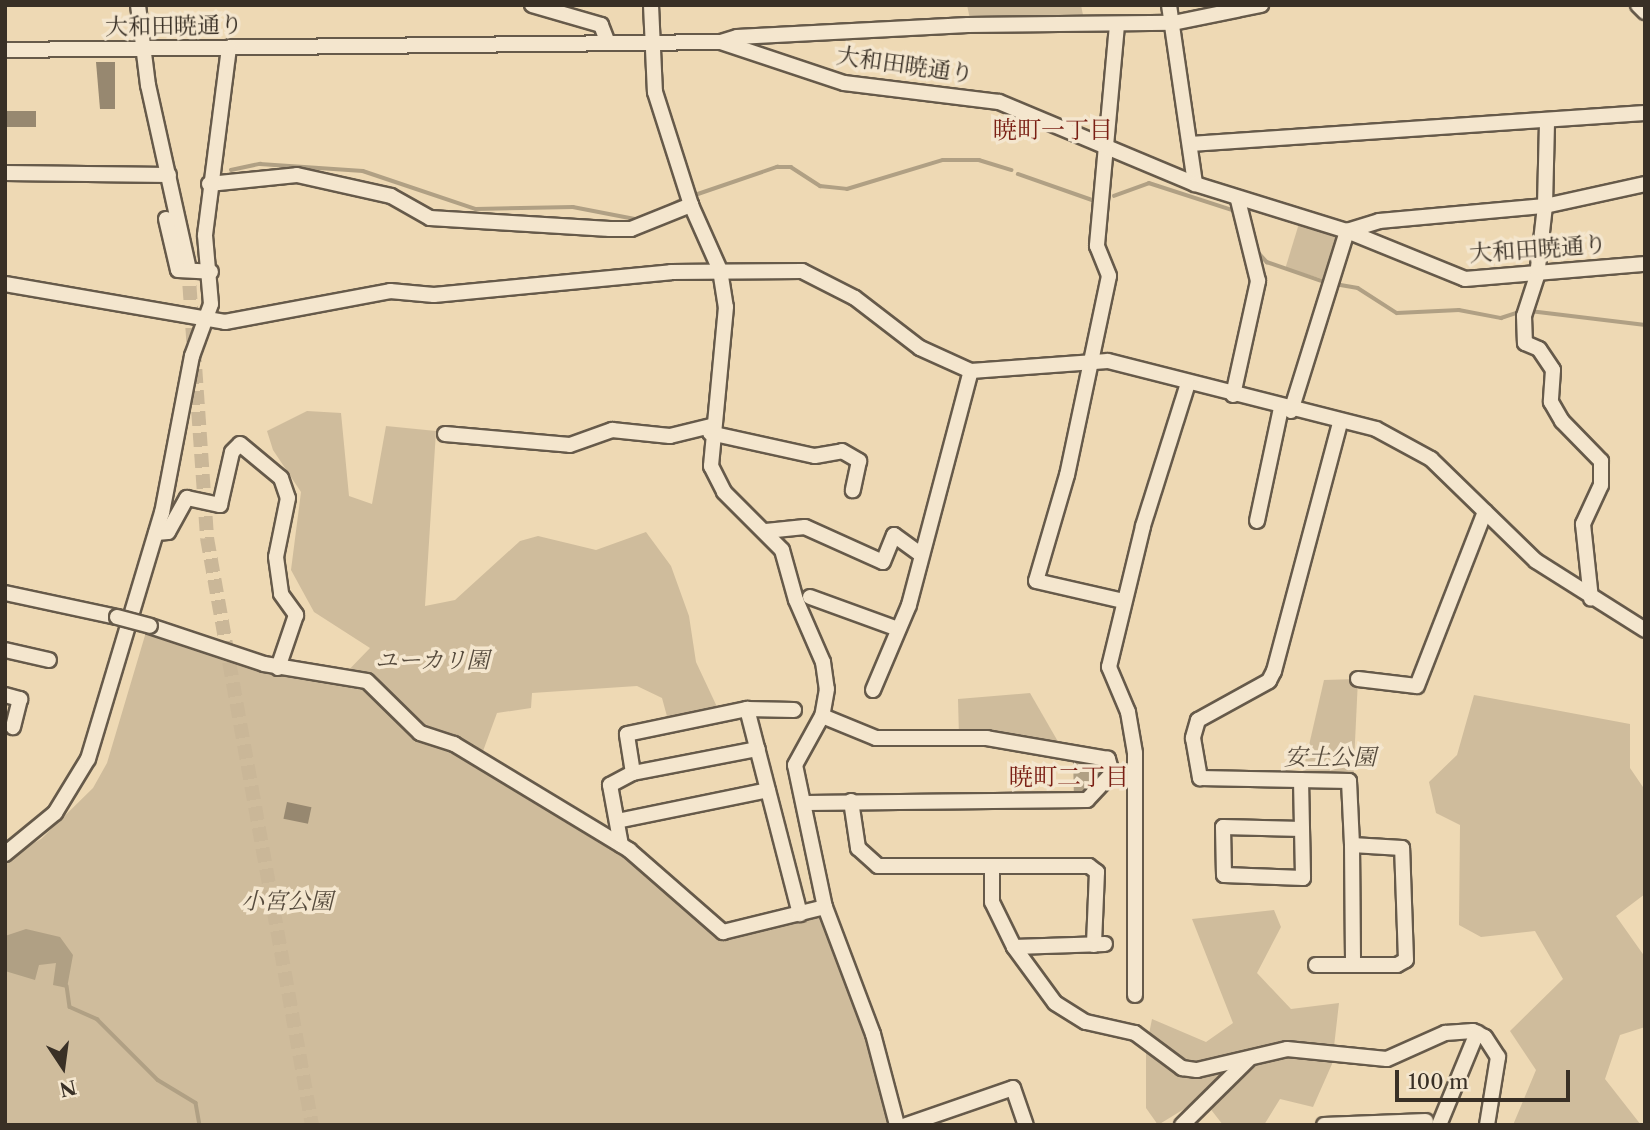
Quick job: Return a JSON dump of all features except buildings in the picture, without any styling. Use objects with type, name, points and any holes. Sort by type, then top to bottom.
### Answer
[{"type":"street","points":[[138,5],[142,49],[188,265]]},
{"type":"street","points":[[532,5],[601,25],[607,41]]},
{"type":"street","points":[[650,5],[655,92],[691,205],[720,270],[725,346],[711,430],[711,466],[724,492],[766,531],[782,550],[796,600],[824,662],[827,689],[822,716],[795,765],[806,803],[825,907],[873,1034],[897,1125]]},
{"type":"street","points":[[1169,5],[1195,184]]},
{"type":"street","points":[[721,42],[737,37],[968,25],[1173,23],[1261,5]]},
{"type":"street","points":[[1637,5],[1645,12]]},
{"type":"street","points":[[1117,25],[1097,247],[1109,276],[1093,361],[1036,581],[1123,601]]},
{"type":"street","name":"大和田暁通り","points":[[5,50],[607,41],[721,42],[844,83],[999,102],[1195,184],[1238,208],[1347,230],[1465,279],[1537,276],[1645,264]]},
{"type":"street","points":[[5,854],[55,813],[83,770],[156,533],[192,356],[206,320],[212,272],[205,235],[209,184],[229,48]]},
{"type":"street","points":[[1190,144],[1547,122],[1645,113]]},
{"type":"street","points":[[1547,122],[1545,206],[1537,276],[1524,316],[1525,343],[1539,349],[1553,370],[1551,402],[1562,421],[1601,461],[1601,485],[1583,524],[1591,599]]},
{"type":"street","points":[[5,173],[169,175]]},
{"type":"street","points":[[209,184],[297,174],[391,196],[430,218],[610,229],[631,229],[691,205]]},
{"type":"street","points":[[1257,521],[1286,409],[1347,230],[1379,221],[1545,206],[1645,184]]},
{"type":"street","points":[[1233,396],[1258,281],[1238,208]]},
{"type":"street","points":[[166,219],[178,270],[212,272]]},
{"type":"street","points":[[5,284],[225,323],[390,291],[434,295],[720,270],[802,271],[827,280],[920,348],[971,371],[1093,361],[1139,367],[1233,396],[1339,423],[1376,429],[1410,445],[1536,561],[1591,599],[1645,630]]},
{"type":"street","points":[[873,690],[895,628],[909,606],[971,371]]},
{"type":"street","points":[[1135,995],[1135,753],[1128,712],[1109,667],[1123,601],[1188,383]]},
{"type":"street","points":[[1339,423],[1274,671],[1269,681],[1198,720],[1193,738],[1200,778],[1353,784],[1353,965]]},
{"type":"street","points":[[446,434],[570,445],[612,430],[670,436],[711,430],[815,456],[842,451],[859,461],[853,490]]},
{"type":"street","points":[[156,533],[168,532],[187,498],[220,505],[232,452],[240,444],[281,478],[288,498],[276,557],[281,594],[296,615],[278,668]]},
{"type":"street","points":[[1358,678],[1417,686],[1485,512]]},
{"type":"street","points":[[766,531],[805,527],[883,562],[894,535],[922,555]]},
{"type":"street","points":[[5,593],[150,626],[278,668],[367,681],[420,733],[454,744],[621,845],[723,932],[825,907]]},
{"type":"street","points":[[810,597],[895,628]]},
{"type":"street","points":[[5,650],[48,664],[54,645]]},
{"type":"street","points":[[5,695],[20,699],[13,727]]},
{"type":"street","points":[[747,709],[800,914]]},
{"type":"street","points":[[632,773],[627,734],[747,709],[794,710]]},
{"type":"street","points":[[806,803],[1087,800],[1112,773],[1108,759],[987,738],[876,738],[822,716]]},
{"type":"street","points":[[621,845],[610,786],[632,773],[758,749]]},
{"type":"street","points":[[1301,780],[1302,829],[1303,878],[1224,875],[1223,827],[1302,829]]},
{"type":"street","points":[[617,821],[768,790]]},
{"type":"street","points":[[851,802],[858,848],[869,861],[888,866],[992,867],[1071,864],[1097,872],[1099,945],[1014,947]]},
{"type":"street","points":[[1316,965],[1397,965],[1406,960],[1406,853],[1402,848],[1352,845]]},
{"type":"street","points":[[992,867],[992,902],[1014,947],[1055,1003],[1086,1022],[1135,1029],[1182,1068],[1197,1070],[1256,1053],[1287,1049],[1387,1059],[1445,1033],[1477,1032]]},
{"type":"street","points":[[1324,1125],[1433,1123],[1477,1032]]},
{"type":"street","points":[[1477,1032],[1498,1057],[1487,1125]]},
{"type":"street","points":[[1182,1125],[1256,1053]]},
{"type":"street","points":[[906,1125],[1013,1088],[1026,1125]]},
{"type":"green space","points":[[967,5],[1081,5],[1084,20],[971,24]]},
{"type":"green space","points":[[1301,217],[1347,231],[1331,282],[1286,268]]},
{"type":"green space","name":"小宮公園","points":[[307,411],[341,413],[349,496],[372,504],[386,426],[436,431],[425,606],[455,600],[520,541],[538,536],[596,550],[646,532],[671,566],[689,616],[696,662],[718,709],[668,720],[662,698],[637,686],[532,693],[531,708],[497,713],[479,762],[555,801],[723,931],[825,907],[897,1125],[5,1125],[5,859],[41,839],[93,788],[107,763],[146,632],[304,678],[340,679],[370,648],[314,612],[291,570],[301,492],[273,450],[267,431]]},
{"type":"green space","name":"安土公園","points":[[1358,679],[1353,784],[1301,780],[1324,680]]},
{"type":"green space","points":[[1030,693],[1064,752],[959,737],[958,699]]},
{"type":"green space","points":[[1474,695],[1630,724],[1630,768],[1645,790],[1645,894],[1616,916],[1645,957],[1645,1027],[1620,1035],[1605,1079],[1641,1125],[1513,1125],[1536,1070],[1510,1031],[1563,979],[1535,931],[1481,937],[1459,925],[1460,825],[1436,813],[1429,782],[1457,755]]},
{"type":"green space","points":[[1274,910],[1281,927],[1257,973],[1291,1009],[1339,1003],[1332,1064],[1313,1107],[1280,1099],[1264,1125],[1223,1125],[1202,1098],[1158,1125],[1146,1108],[1146,1049],[1152,1019],[1206,1042],[1233,1023],[1192,919]]},
{"type":"shaded area","points":[[1073,754],[1108,759],[1112,773],[1074,801]]},
{"type":"shaded area","points":[[26,929],[60,937],[73,955],[67,988],[53,985],[56,963],[39,965],[35,980],[5,971],[5,936]]},
{"type":"waterway","points":[[695,195],[777,167],[791,167],[820,186],[847,189],[943,160],[979,160],[1011,170]]},
{"type":"waterway","points":[[231,170],[260,164],[363,171],[476,209],[573,207],[640,220]]},
{"type":"waterway","points":[[1018,174],[1095,201]]},
{"type":"waterway","points":[[1114,196],[1149,183],[1238,212]]},
{"type":"waterway","points":[[669,206],[683,199]]},
{"type":"waterway","points":[[1257,251],[1267,262],[1322,281]]},
{"type":"waterway","points":[[1335,284],[1358,288],[1397,313],[1459,310],[1501,318],[1520,312]]},
{"type":"waterway","points":[[1530,311],[1645,325]]},
{"type":"waterway","points":[[67,986],[70,1007],[97,1019],[158,1080],[196,1103],[200,1125]]},
{"type":"tunnel","points":[[188,265],[207,538],[312,1125]]},
{"type":"district","name":"暁町一丁目","points":[[1053,130]]},
{"type":"district","name":"暁町二丁目","points":[[1069,777]]},
{"type":"park label","name":"ユーカリ園","points":[[432,660]]}]
